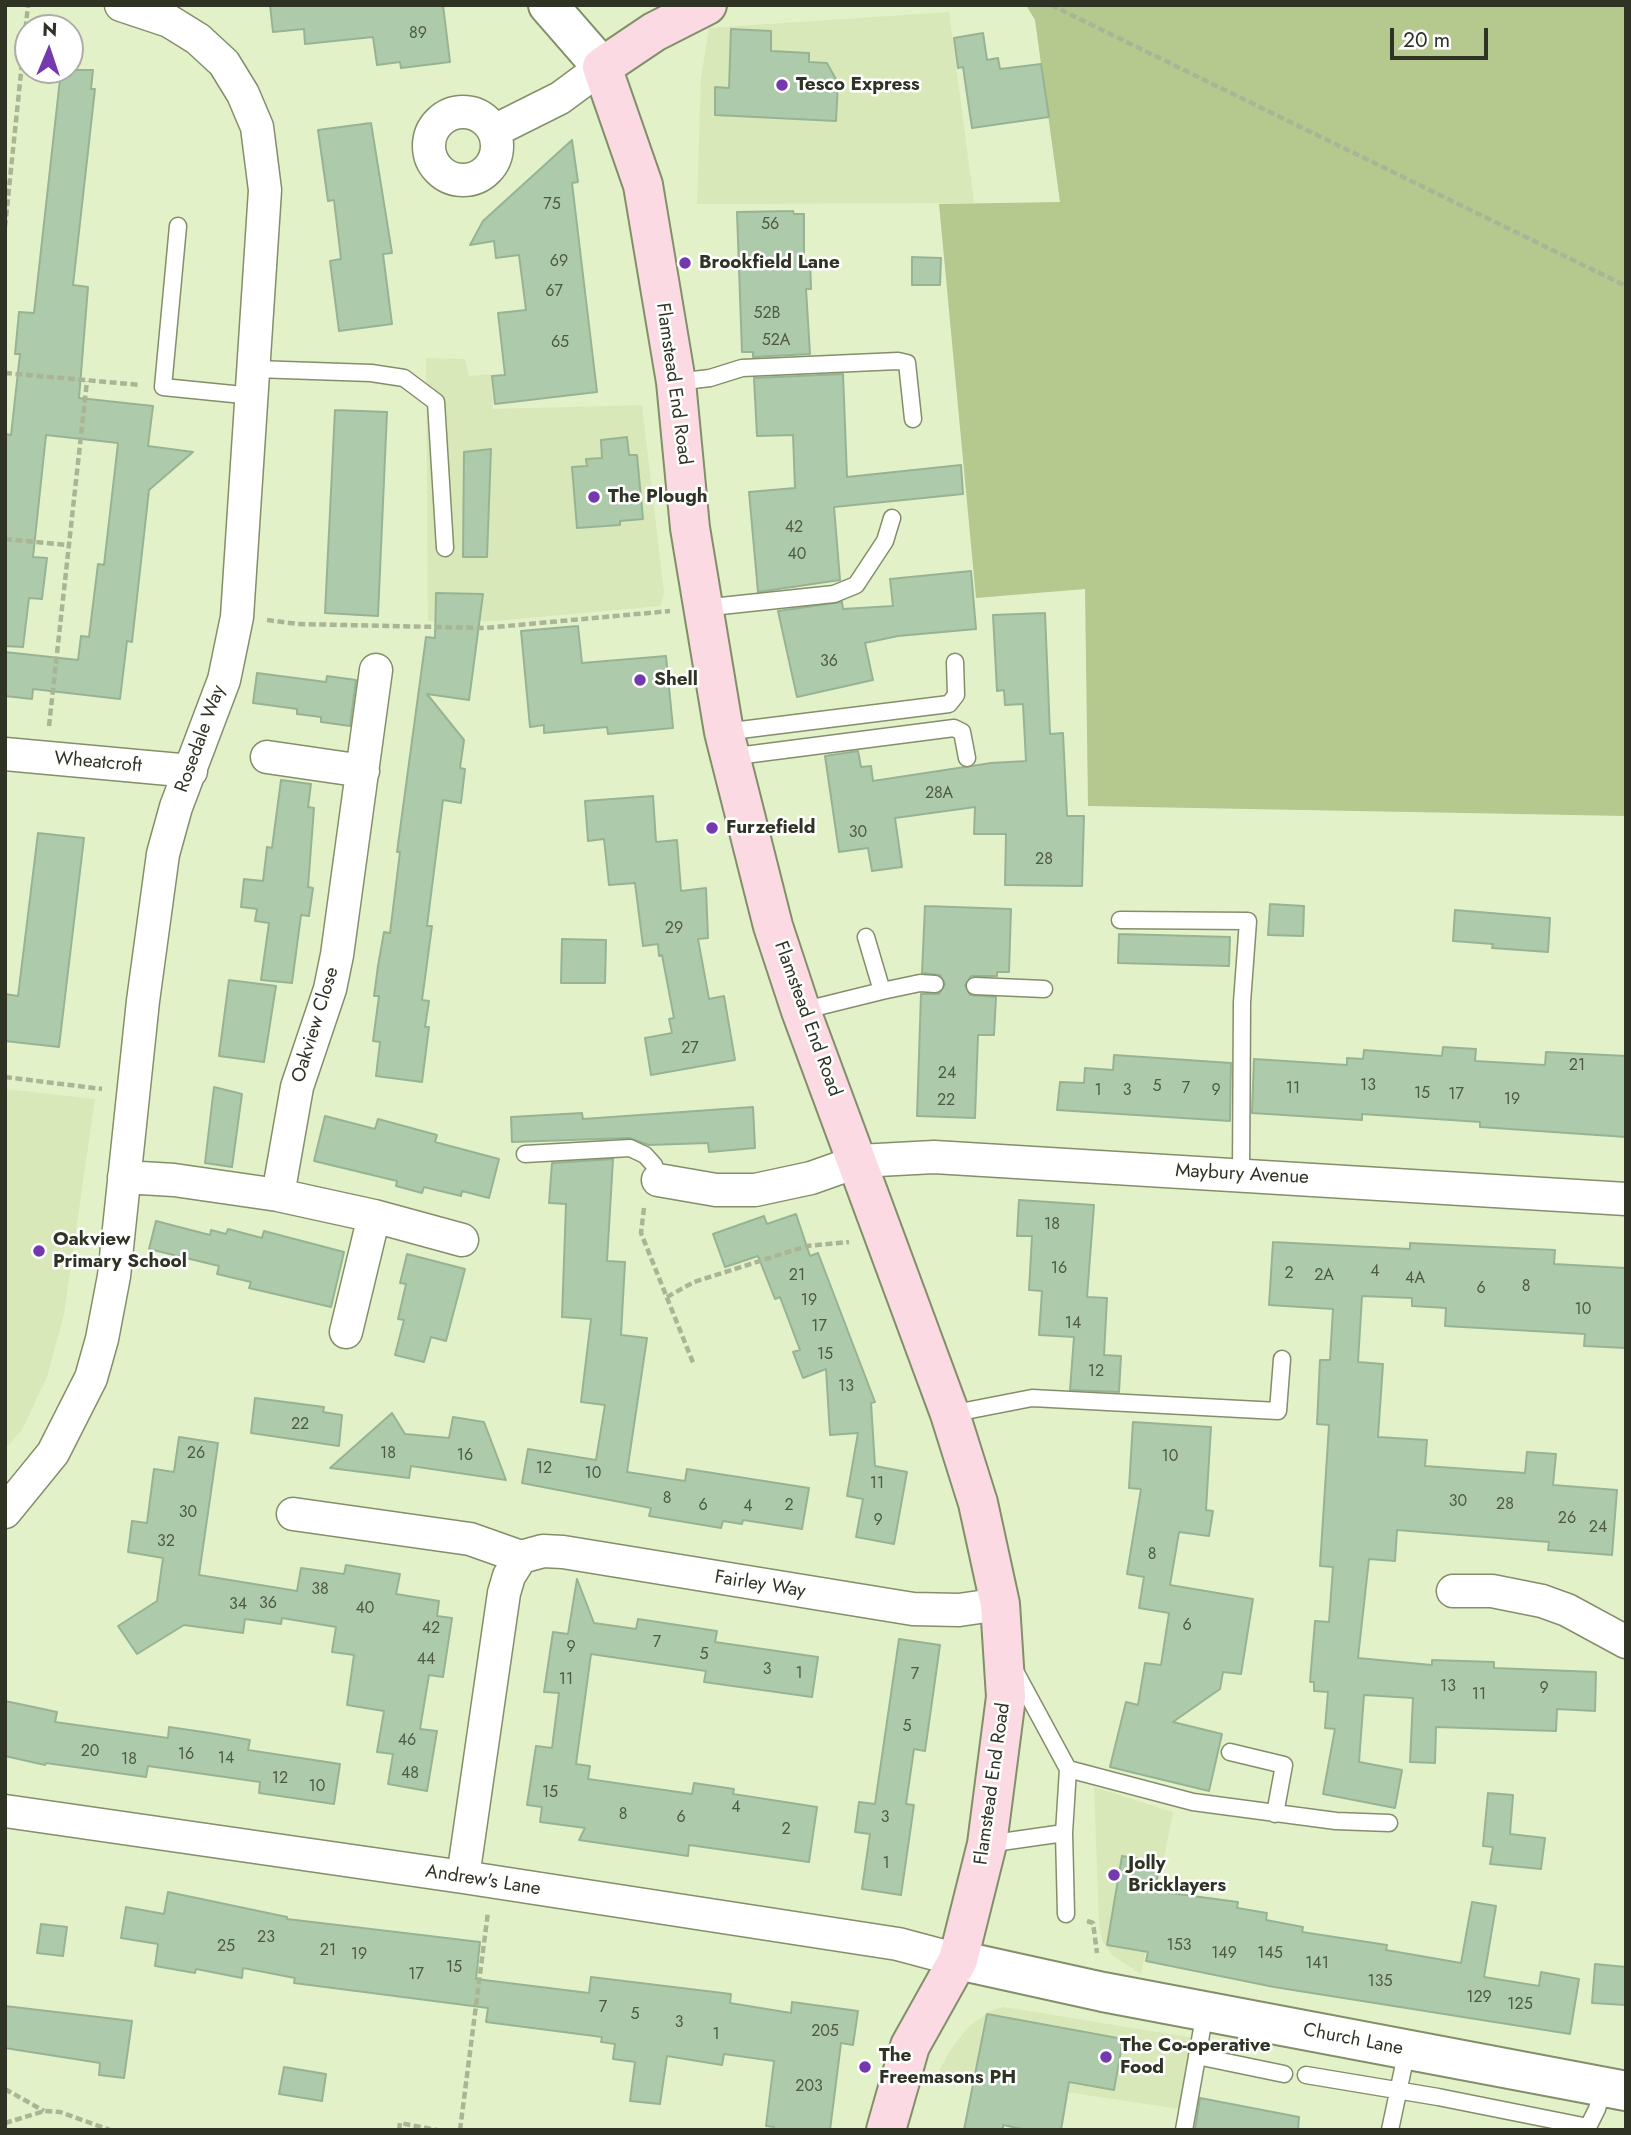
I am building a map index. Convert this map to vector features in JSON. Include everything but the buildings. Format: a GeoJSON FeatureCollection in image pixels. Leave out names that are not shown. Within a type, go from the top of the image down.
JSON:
{"type":"FeatureCollection","features":[{"type":"Feature","properties":{"kind":"main road"},"geometry":{"type":"LineString","coordinates":[[602,67],[654,32],[707,5]]}},
{"type":"Feature","properties":{"kind":"main road","name":"Flamstead End Road"},"geometry":{"type":"LineString","coordinates":[[602,67],[643,185],[676,382],[690,528],[702,608],[726,744],[773,926],[801,1010],[859,1161],[950,1414],[978,1503],[1000,1604],[1006,1697],[987,1844],[958,1960],[910,2046],[886,2130]]}},
{"type":"Feature","properties":{"kind":"street","name":"Rosedale Way"},"geometry":{"type":"LineString","coordinates":[[5,1512],[53,1453],[91,1378],[114,1276],[163,854],[176,807],[224,680],[237,617],[255,383],[265,190],[257,127],[243,94],[223,63],[198,38],[169,20],[121,5]]}},
{"type":"Feature","properties":{"kind":"street"},"geometry":{"type":"LineString","coordinates":[[494,131],[560,98],[602,67],[548,5]]}},
{"type":"Feature","properties":{"kind":"street","name":"Oakview Close"},"geometry":{"type":"LineString","coordinates":[[278,1195],[297,1087],[330,989],[337,955],[376,670]]}},
{"type":"Feature","properties":{"kind":"street","name":"Wheatcroft"},"geometry":{"type":"LineString","coordinates":[[5,754],[191,771]]}},
{"type":"Feature","properties":{"kind":"street"},"geometry":{"type":"LineString","coordinates":[[267,757],[363,771]]}},
{"type":"Feature","properties":{"kind":"street","name":"Maybury Avenue"},"geometry":{"type":"LineString","coordinates":[[859,1161],[934,1157],[1626,1199]]}},
{"type":"Feature","properties":{"kind":"street"},"geometry":{"type":"LineString","coordinates":[[651,1167],[716,1190],[755,1190],[811,1178],[859,1161]]}},
{"type":"Feature","properties":{"kind":"street"},"geometry":{"type":"LineString","coordinates":[[124,1177],[174,1180],[278,1195],[374,1216],[462,1240]]}},
{"type":"Feature","properties":{"kind":"street"},"geometry":{"type":"LineString","coordinates":[[346,1332],[374,1216]]}},
{"type":"Feature","properties":{"kind":"street"},"geometry":{"type":"LineString","coordinates":[[293,1514],[470,1539],[521,1558],[509,1576],[504,1593],[478,1880]]}},
{"type":"Feature","properties":{"kind":"street","name":"Fairley Way"},"geometry":{"type":"LineString","coordinates":[[521,1558],[543,1551],[563,1552],[913,1609],[959,1609],[1000,1604]]}},
{"type":"Feature","properties":{"kind":"street"},"geometry":{"type":"LineString","coordinates":[[1453,1591],[1492,1591],[1542,1601],[1626,1642]]}},
{"type":"Feature","properties":{"kind":"street","name":"Andrew's Lane"},"geometry":{"type":"LineString","coordinates":[[5,1811],[898,1944],[958,1960]]}},
{"type":"Feature","properties":{"kind":"street","name":"Church Lane"},"geometry":{"type":"LineString","coordinates":[[958,1960],[1103,1992],[1614,2089]]}},
{"type":"Feature","properties":{"kind":"lane"},"geometry":{"type":"LineString","coordinates":[[178,226],[163,387],[255,383],[371,373],[404,379],[436,402],[445,548]]}},
{"type":"Feature","properties":{"kind":"lane"},"geometry":{"type":"LineString","coordinates":[[676,382],[710,378],[742,368],[898,360],[908,363],[913,419]]}},
{"type":"Feature","properties":{"kind":"lane"},"geometry":{"type":"LineString","coordinates":[[702,608],[834,594],[856,585],[885,541],[892,519]]}},
{"type":"Feature","properties":{"kind":"lane"},"geometry":{"type":"LineString","coordinates":[[726,744],[949,704],[956,695],[955,662]]}},
{"type":"Feature","properties":{"kind":"lane"},"geometry":{"type":"LineString","coordinates":[[726,744],[954,728],[962,732],[967,758]]}},
{"type":"Feature","properties":{"kind":"lane"},"geometry":{"type":"LineString","coordinates":[[1120,920],[1248,921],[1242,1002],[1241,1175]]}},
{"type":"Feature","properties":{"kind":"lane"},"geometry":{"type":"LineString","coordinates":[[866,937],[883,991]]}},
{"type":"Feature","properties":{"kind":"lane"},"geometry":{"type":"LineString","coordinates":[[801,1010],[920,983],[934,984]]}},
{"type":"Feature","properties":{"kind":"lane"},"geometry":{"type":"LineString","coordinates":[[975,986],[1044,989]]}},
{"type":"Feature","properties":{"kind":"lane"},"geometry":{"type":"LineString","coordinates":[[526,1154],[630,1148],[651,1167]]}},
{"type":"Feature","properties":{"kind":"lane"},"geometry":{"type":"LineString","coordinates":[[950,1414],[1032,1398],[1278,1412],[1282,1359]]}},
{"type":"Feature","properties":{"kind":"lane"},"geometry":{"type":"LineString","coordinates":[[1002,1646],[1068,1769],[1064,1833],[1066,1914]]}},
{"type":"Feature","properties":{"kind":"lane"},"geometry":{"type":"LineString","coordinates":[[1230,1752],[1284,1765],[1275,1814]]}},
{"type":"Feature","properties":{"kind":"lane"},"geometry":{"type":"LineString","coordinates":[[1068,1769],[1193,1802],[1336,1821],[1389,1823]]}},
{"type":"Feature","properties":{"kind":"lane"},"geometry":{"type":"LineString","coordinates":[[987,1844],[1064,1833]]}},
{"type":"Feature","properties":{"kind":"lane"},"geometry":{"type":"LineString","coordinates":[[1184,2130],[1205,2012]]}},
{"type":"Feature","properties":{"kind":"lane"},"geometry":{"type":"LineString","coordinates":[[1390,2130],[1407,2050]]}},
{"type":"Feature","properties":{"kind":"lane"},"geometry":{"type":"LineString","coordinates":[[1197,2056],[1284,2074]]}},
{"type":"Feature","properties":{"kind":"lane"},"geometry":{"type":"LineString","coordinates":[[1306,2075],[1588,2127],[1614,2089]]}},
{"type":"Feature","properties":{"kind":"path"},"geometry":{"type":"LineString","coordinates":[[5,228],[28,5]]}},
{"type":"Feature","properties":{"kind":"path"},"geometry":{"type":"LineString","coordinates":[[1051,5],[1626,286]]}},
{"type":"Feature","properties":{"kind":"path"},"geometry":{"type":"LineString","coordinates":[[5,373],[163,387]]}},
{"type":"Feature","properties":{"kind":"path"},"geometry":{"type":"LineString","coordinates":[[46,758],[67,545],[87,381]]}},
{"type":"Feature","properties":{"kind":"path"},"geometry":{"type":"LineString","coordinates":[[5,539],[67,545]]}},
{"type":"Feature","properties":{"kind":"path"},"geometry":{"type":"LineString","coordinates":[[237,617],[298,624],[485,628],[702,608]]}},
{"type":"Feature","properties":{"kind":"path"},"geometry":{"type":"LineString","coordinates":[[5,1077],[134,1093]]}},
{"type":"Feature","properties":{"kind":"path"},"geometry":{"type":"LineString","coordinates":[[651,1167],[641,1174],[645,1217],[641,1233],[694,1365]]}},
{"type":"Feature","properties":{"kind":"path"},"geometry":{"type":"LineString","coordinates":[[667,1297],[694,1282],[807,1246],[836,1245],[885,1234]]}},
{"type":"Feature","properties":{"kind":"path"},"geometry":{"type":"LineString","coordinates":[[460,2130],[478,1880]]}},
{"type":"Feature","properties":{"kind":"path"},"geometry":{"type":"LineString","coordinates":[[1066,1914],[1093,1923],[1103,1992]]}},
{"type":"Feature","properties":{"kind":"path"},"geometry":{"type":"LineString","coordinates":[[5,2089],[45,2111]]}},
{"type":"Feature","properties":{"kind":"path"},"geometry":{"type":"LineString","coordinates":[[5,2123],[45,2111],[60,2112],[110,2130]]}},
{"type":"Feature","properties":{"kind":"path"},"geometry":{"type":"LineString","coordinates":[[400,2130],[400,2123],[437,2130]]}},
{"type":"Feature","properties":{"kind":"shaded area"},"geometry":{"type":"Polygon","coordinates":[[[1026,5],[1626,5],[1626,816],[1088,806],[1085,589],[976,598],[939,204],[1060,202],[1035,20],[1026,5]]]}},
{"type":"Feature","properties":{"kind":"shaded area"},"geometry":{"type":"Polygon","coordinates":[[[949,12],[974,203],[697,204],[701,78],[709,28],[949,12]]]}},
{"type":"Feature","properties":{"kind":"shaded area"},"geometry":{"type":"Polygon","coordinates":[[[426,358],[465,359],[469,376],[491,374],[493,409],[642,405],[664,592],[661,606],[495,621],[428,621],[426,358]]]}},
{"type":"Feature","properties":{"kind":"shaded area","name":"Oakview Primary School"},"geometry":{"type":"Polygon","coordinates":[[[5,1089],[95,1099],[64,1314],[47,1377],[22,1430],[5,1449],[5,1089]]]}},
{"type":"Feature","properties":{"kind":"shaded area"},"geometry":{"type":"Polygon","coordinates":[[[1094,1787],[1173,1812],[1141,1974],[1113,1956],[1103,1942],[1099,1925],[1094,1787]]]}},
{"type":"Feature","properties":{"kind":"shaded area"},"geometry":{"type":"Polygon","coordinates":[[[1004,2007],[1194,2038],[1180,2109],[938,2073],[949,2052],[968,2027],[990,2011],[1004,2007]]]}},
{"type":"Feature","properties":{"kind":"place","name":"Tesco Express"},"geometry":{"type":"Point","coordinates":[782,85]}},
{"type":"Feature","properties":{"kind":"place","name":"Brookfield Lane"},"geometry":{"type":"Point","coordinates":[685,263]}},
{"type":"Feature","properties":{"kind":"place","name":"The Plough"},"geometry":{"type":"Point","coordinates":[594,497]}},
{"type":"Feature","properties":{"kind":"place","name":"Shell"},"geometry":{"type":"Point","coordinates":[640,680]}},
{"type":"Feature","properties":{"kind":"place","name":"Furzefield"},"geometry":{"type":"Point","coordinates":[712,828]}},
{"type":"Feature","properties":{"kind":"place","name":"Oakview Primary School"},"geometry":{"type":"Point","coordinates":[39,1251]}},
{"type":"Feature","properties":{"kind":"place","name":"Jolly Bricklayers"},"geometry":{"type":"Point","coordinates":[1114,1875]}},
{"type":"Feature","properties":{"kind":"place","name":"The Co-operative Food"},"geometry":{"type":"Point","coordinates":[1106,2057]}},
{"type":"Feature","properties":{"kind":"place","name":"The Freemasons PH"},"geometry":{"type":"Point","coordinates":[865,2067]}}]}
